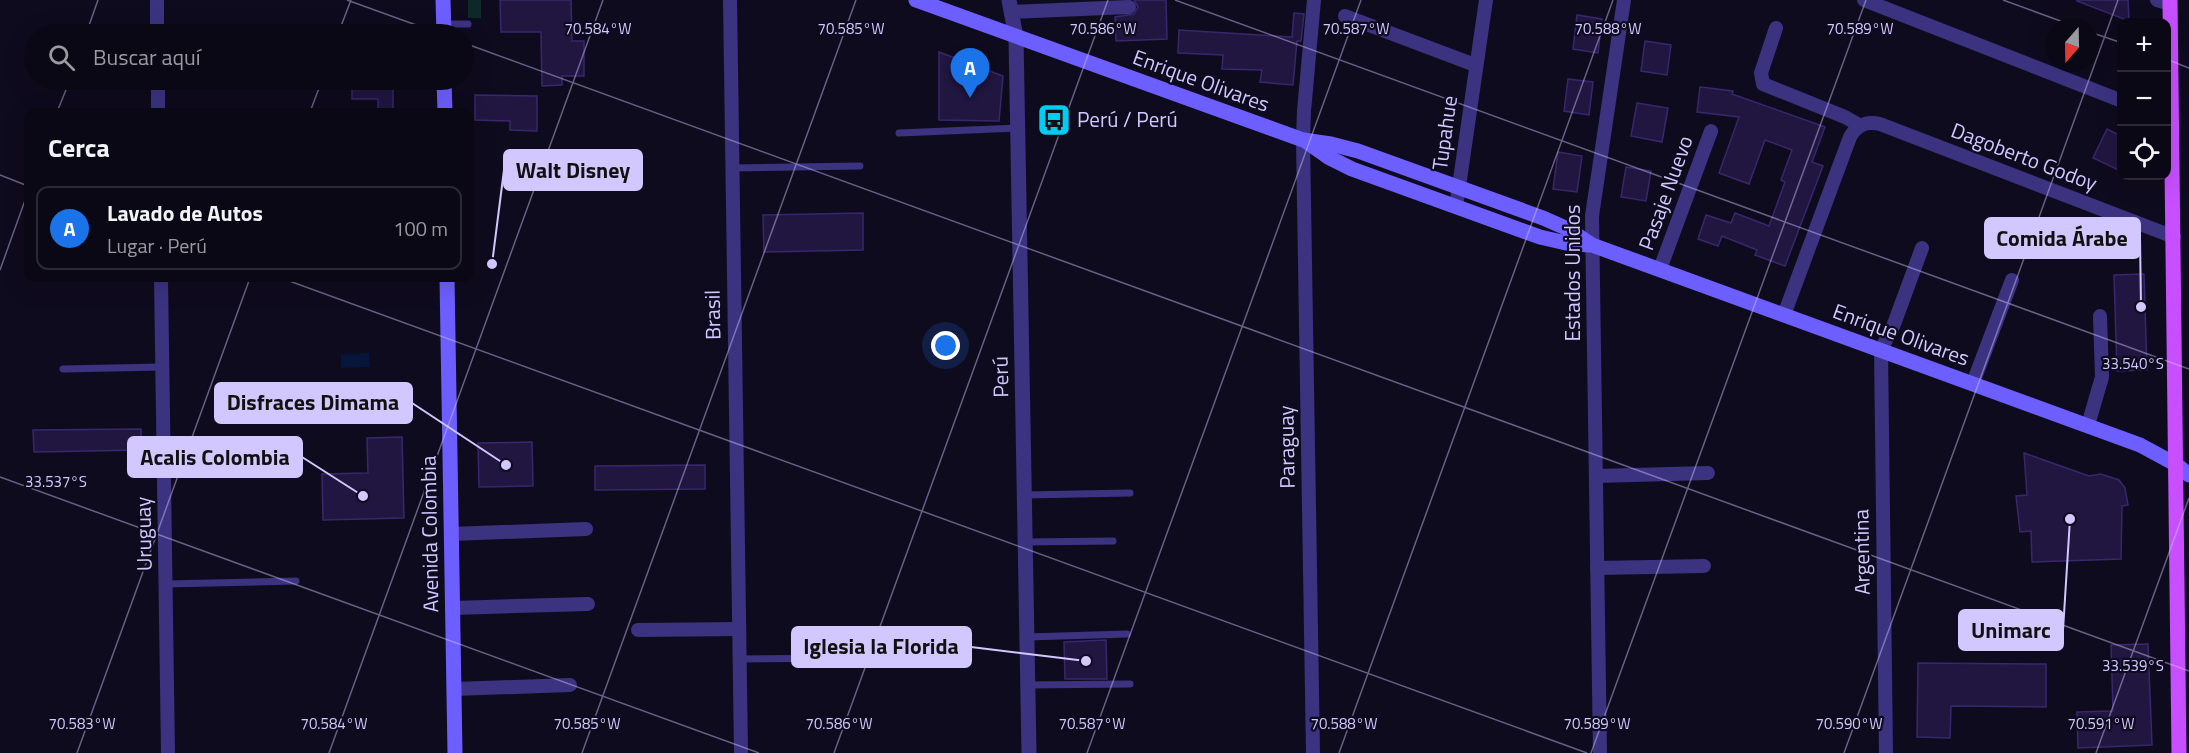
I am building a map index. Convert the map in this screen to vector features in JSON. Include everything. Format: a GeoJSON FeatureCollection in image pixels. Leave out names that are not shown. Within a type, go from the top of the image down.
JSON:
{"type":"FeatureCollection","features":[{"type":"Feature","properties":{"kind":"main road"},"geometry":{"type":"LineString","coordinates":[[443,0],[443,24]]}},
{"type":"Feature","properties":{"kind":"main road","name":"Enrique Olivares"},"geometry":{"type":"LineString","coordinates":[[916,0],[1303,140],[1345,147],[1549,220],[1592,245],[2144,447],[2177,465],[2189,475]]}},
{"type":"Feature","properties":{"kind":"main road"},"geometry":{"type":"LineString","coordinates":[[2166,2],[2168,72]]}},
{"type":"Feature","properties":{"kind":"main road"},"geometry":{"type":"LineString","coordinates":[[444,90],[445,108]]}},
{"type":"Feature","properties":{"kind":"main road"},"geometry":{"type":"LineString","coordinates":[[2169,126],[2174,237],[2179,753]]}},
{"type":"Feature","properties":{"kind":"main road","name":"Enrique Olivares"},"geometry":{"type":"LineString","coordinates":[[1303,140],[1346,166],[1456,207],[1540,237],[1566,243],[1592,245]]}},
{"type":"Feature","properties":{"kind":"main road","name":"Avenida Colombia"},"geometry":{"type":"LineString","coordinates":[[447,282],[455,753]]}},
{"type":"Feature","properties":{"kind":"street"},"geometry":{"type":"LineString","coordinates":[[157,0],[157,24]]}},
{"type":"Feature","properties":{"kind":"street","name":"Brasil"},"geometry":{"type":"LineString","coordinates":[[730,0],[741,753]]}},
{"type":"Feature","properties":{"kind":"street","name":"Tupahue"},"geometry":{"type":"LineString","coordinates":[[1456,207],[1486,0]]}},
{"type":"Feature","properties":{"kind":"street","name":"Estados Unidos"},"geometry":{"type":"LineString","coordinates":[[1600,753],[1592,216],[1624,0]]}},
{"type":"Feature","properties":{"kind":"street"},"geometry":{"type":"LineString","coordinates":[[1864,0],[2117,99]]}},
{"type":"Feature","properties":{"kind":"street","name":"Paraguay"},"geometry":{"type":"LineString","coordinates":[[1312,1],[1303,140],[1313,753]]}},
{"type":"Feature","properties":{"kind":"street"},"geometry":{"type":"LineString","coordinates":[[1010,6],[1129,7]]}},
{"type":"Feature","properties":{"kind":"street","name":"Perú"},"geometry":{"type":"LineString","coordinates":[[1010,6],[1016,37],[1029,753]]}},
{"type":"Feature","properties":{"kind":"street"},"geometry":{"type":"LineString","coordinates":[[1345,16],[1475,65]]}},
{"type":"Feature","properties":{"kind":"street","name":"Dagoberto Godoy"},"geometry":{"type":"LineString","coordinates":[[1776,28],[1761,73],[1763,84],[1845,117],[1859,126],[1880,124],[2174,237]]}},
{"type":"Feature","properties":{"kind":"street"},"geometry":{"type":"LineString","coordinates":[[158,90],[158,108]]}},
{"type":"Feature","properties":{"kind":"street"},"geometry":{"type":"LineString","coordinates":[[1784,315],[1850,137],[1859,126]]}},
{"type":"Feature","properties":{"kind":"street","name":"Pasaje Nuevo"},"geometry":{"type":"LineString","coordinates":[[1660,269],[1711,131]]}},
{"type":"Feature","properties":{"kind":"street"},"geometry":{"type":"LineString","coordinates":[[1881,350],[1894,324],[1922,248]]}},
{"type":"Feature","properties":{"kind":"street"},"geometry":{"type":"LineString","coordinates":[[1973,383],[2012,280]]}},
{"type":"Feature","properties":{"kind":"street","name":"Uruguay"},"geometry":{"type":"LineString","coordinates":[[161,282],[168,753]]}},
{"type":"Feature","properties":{"kind":"street"},"geometry":{"type":"LineString","coordinates":[[2088,425],[2102,377],[2100,316]]}},
{"type":"Feature","properties":{"kind":"street","name":"Argentina"},"geometry":{"type":"LineString","coordinates":[[1881,350],[1886,753]]}},
{"type":"Feature","properties":{"kind":"street"},"geometry":{"type":"LineString","coordinates":[[1596,476],[1708,473]]}},
{"type":"Feature","properties":{"kind":"street"},"geometry":{"type":"LineString","coordinates":[[451,534],[586,529]]}},
{"type":"Feature","properties":{"kind":"street"},"geometry":{"type":"LineString","coordinates":[[1597,568],[1704,566]]}},
{"type":"Feature","properties":{"kind":"street"},"geometry":{"type":"LineString","coordinates":[[452,608],[588,604]]}},
{"type":"Feature","properties":{"kind":"street"},"geometry":{"type":"LineString","coordinates":[[638,630],[739,629]]}},
{"type":"Feature","properties":{"kind":"street"},"geometry":{"type":"LineString","coordinates":[[454,689],[570,685]]}},
{"type":"Feature","properties":{"kind":"lane"},"geometry":{"type":"LineString","coordinates":[[899,133],[1018,128]]}},
{"type":"Feature","properties":{"kind":"lane"},"geometry":{"type":"LineString","coordinates":[[732,168],[860,166]]}},
{"type":"Feature","properties":{"kind":"lane"},"geometry":{"type":"LineString","coordinates":[[63,369],[162,367]]}},
{"type":"Feature","properties":{"kind":"lane"},"geometry":{"type":"LineString","coordinates":[[1025,495],[1130,494]]}},
{"type":"Feature","properties":{"kind":"lane"},"geometry":{"type":"LineString","coordinates":[[1026,542],[1113,541]]}},
{"type":"Feature","properties":{"kind":"lane"},"geometry":{"type":"LineString","coordinates":[[166,584],[296,581]]}},
{"type":"Feature","properties":{"kind":"lane"},"geometry":{"type":"LineString","coordinates":[[1027,637],[1127,634]]}},
{"type":"Feature","properties":{"kind":"lane"},"geometry":{"type":"LineString","coordinates":[[739,659],[871,658]]}},
{"type":"Feature","properties":{"kind":"lane"},"geometry":{"type":"LineString","coordinates":[[1028,685],[1130,684]]}},
{"type":"Feature","properties":{"kind":"green space"},"geometry":{"type":"Polygon","coordinates":[[[468,0],[481,0],[481,18],[468,18],[468,0]]]}},
{"type":"Feature","properties":{"kind":"water"},"geometry":{"type":"Polygon","coordinates":[[[369,353],[370,367],[341,368],[341,354],[369,353]]]}},
{"type":"Feature","properties":{"kind":"building"},"geometry":{"type":"Polygon","coordinates":[[[500,0],[571,0],[572,41],[584,41],[584,76],[562,76],[562,85],[542,86],[541,32],[501,32],[500,0]]]}},
{"type":"Feature","properties":{"kind":"building"},"geometry":{"type":"Polygon","coordinates":[[[1134,0],[1166,0],[1167,39],[1116,41],[1115,17],[1134,14],[1138,7],[1134,0]]]}},
{"type":"Feature","properties":{"kind":"building"},"geometry":{"type":"Polygon","coordinates":[[[2128,0],[2129,18],[2121,18],[2077,1],[2128,0]]]}},
{"type":"Feature","properties":{"kind":"building"},"geometry":{"type":"Polygon","coordinates":[[[1294,13],[1304,14],[1301,41],[1297,41],[1293,85],[1260,82],[1262,70],[1222,69],[1223,55],[1178,53],[1179,30],[1292,37],[1294,13]]]}},
{"type":"Feature","properties":{"kind":"building"},"geometry":{"type":"Polygon","coordinates":[[[1577,15],[1602,19],[1598,53],[1573,49],[1577,15]]]}},
{"type":"Feature","properties":{"kind":"building"},"geometry":{"type":"Polygon","coordinates":[[[1645,41],[1671,45],[1667,75],[1641,71],[1645,41]]]}},
{"type":"Feature","properties":{"kind":"building"},"geometry":{"type":"Polygon","coordinates":[[[939,52],[1003,76],[999,121],[939,120],[939,52]]]}},
{"type":"Feature","properties":{"kind":"building"},"geometry":{"type":"Polygon","coordinates":[[[1568,79],[1593,82],[1589,115],[1564,111],[1568,79]]]}},
{"type":"Feature","properties":{"kind":"building"},"geometry":{"type":"Polygon","coordinates":[[[1700,87],[1733,91],[1732,94],[1825,127],[1812,162],[1823,166],[1785,266],[1755,255],[1757,250],[1722,236],[1718,246],[1698,239],[1706,215],[1731,223],[1735,213],[1769,226],[1785,182],[1781,180],[1792,150],[1765,140],[1749,184],[1719,173],[1739,117],[1697,112],[1700,87]]]}},
{"type":"Feature","properties":{"kind":"building"},"geometry":{"type":"Polygon","coordinates":[[[352,90],[393,90],[393,108],[378,108],[378,99],[352,99],[352,90]]]}},
{"type":"Feature","properties":{"kind":"building"},"geometry":{"type":"Polygon","coordinates":[[[475,95],[537,96],[537,131],[510,130],[510,121],[475,120],[475,95]]]}},
{"type":"Feature","properties":{"kind":"building"},"geometry":{"type":"Polygon","coordinates":[[[1637,103],[1668,108],[1662,142],[1631,136],[1637,103]]]}},
{"type":"Feature","properties":{"kind":"building"},"geometry":{"type":"Polygon","coordinates":[[[2107,129],[2117,134],[2117,169],[2093,158],[2107,129]]]}},
{"type":"Feature","properties":{"kind":"building"},"geometry":{"type":"Polygon","coordinates":[[[1558,152],[1582,156],[1577,192],[1553,189],[1558,152]]]}},
{"type":"Feature","properties":{"kind":"building"},"geometry":{"type":"Polygon","coordinates":[[[1626,167],[1651,171],[1646,201],[1621,197],[1626,167]]]}},
{"type":"Feature","properties":{"kind":"building"},"geometry":{"type":"Polygon","coordinates":[[[863,213],[863,250],[764,252],[763,215],[863,213]]]}},
{"type":"Feature","properties":{"kind":"building"},"geometry":{"type":"Polygon","coordinates":[[[2144,274],[2147,370],[2117,371],[2114,275],[2144,274]]]}},
{"type":"Feature","properties":{"kind":"building"},"geometry":{"type":"Polygon","coordinates":[[[141,429],[141,450],[34,452],[33,430],[141,429]]]}},
{"type":"Feature","properties":{"kind":"building"},"geometry":{"type":"Polygon","coordinates":[[[402,437],[404,518],[323,520],[322,474],[368,473],[367,438],[402,437]]]}},
{"type":"Feature","properties":{"kind":"building"},"geometry":{"type":"Polygon","coordinates":[[[532,442],[533,486],[479,487],[478,443],[532,442]]]}},
{"type":"Feature","properties":{"kind":"building"},"geometry":{"type":"Polygon","coordinates":[[[2024,453],[2089,476],[2101,474],[2119,480],[2125,488],[2128,505],[2122,506],[2121,559],[2032,562],[2031,531],[2020,532],[2016,496],[2027,495],[2024,453]]]}},
{"type":"Feature","properties":{"kind":"building"},"geometry":{"type":"Polygon","coordinates":[[[705,465],[705,489],[595,490],[595,466],[705,465]]]}},
{"type":"Feature","properties":{"kind":"building"},"geometry":{"type":"Polygon","coordinates":[[[1106,640],[1107,679],[1065,679],[1064,642],[1106,640]]]}},
{"type":"Feature","properties":{"kind":"building"},"geometry":{"type":"Polygon","coordinates":[[[2148,644],[2152,745],[2078,748],[2077,712],[2113,711],[2111,645],[2148,644]]]}},
{"type":"Feature","properties":{"kind":"building"},"geometry":{"type":"Polygon","coordinates":[[[1918,663],[2046,664],[2046,707],[1951,706],[1950,738],[1917,737],[1918,663]]]}},
{"type":"Feature","properties":{"kind":"place","name":"Lavado de Autos"},"geometry":{"type":"Point","coordinates":[970,98]}},
{"type":"Feature","properties":{"kind":"place","name":"Perú / Perú"},"geometry":{"type":"Point","coordinates":[1054,120]}},
{"type":"Feature","properties":{"kind":"place","name":"Walt Disney"},"geometry":{"type":"Point","coordinates":[492,264]}},
{"type":"Feature","properties":{"kind":"place","name":"Comida Árabe"},"geometry":{"type":"Point","coordinates":[2141,307]}},
{"type":"Feature","properties":{"kind":"place","name":"Disfraces Dimama"},"geometry":{"type":"Point","coordinates":[506,465]}},
{"type":"Feature","properties":{"kind":"place","name":"Acalis Colombia"},"geometry":{"type":"Point","coordinates":[363,496]}},
{"type":"Feature","properties":{"kind":"place","name":"Unimarc"},"geometry":{"type":"Point","coordinates":[2070,519]}},
{"type":"Feature","properties":{"kind":"place","name":"Iglesia la Florida"},"geometry":{"type":"Point","coordinates":[1086,661]}}]}
